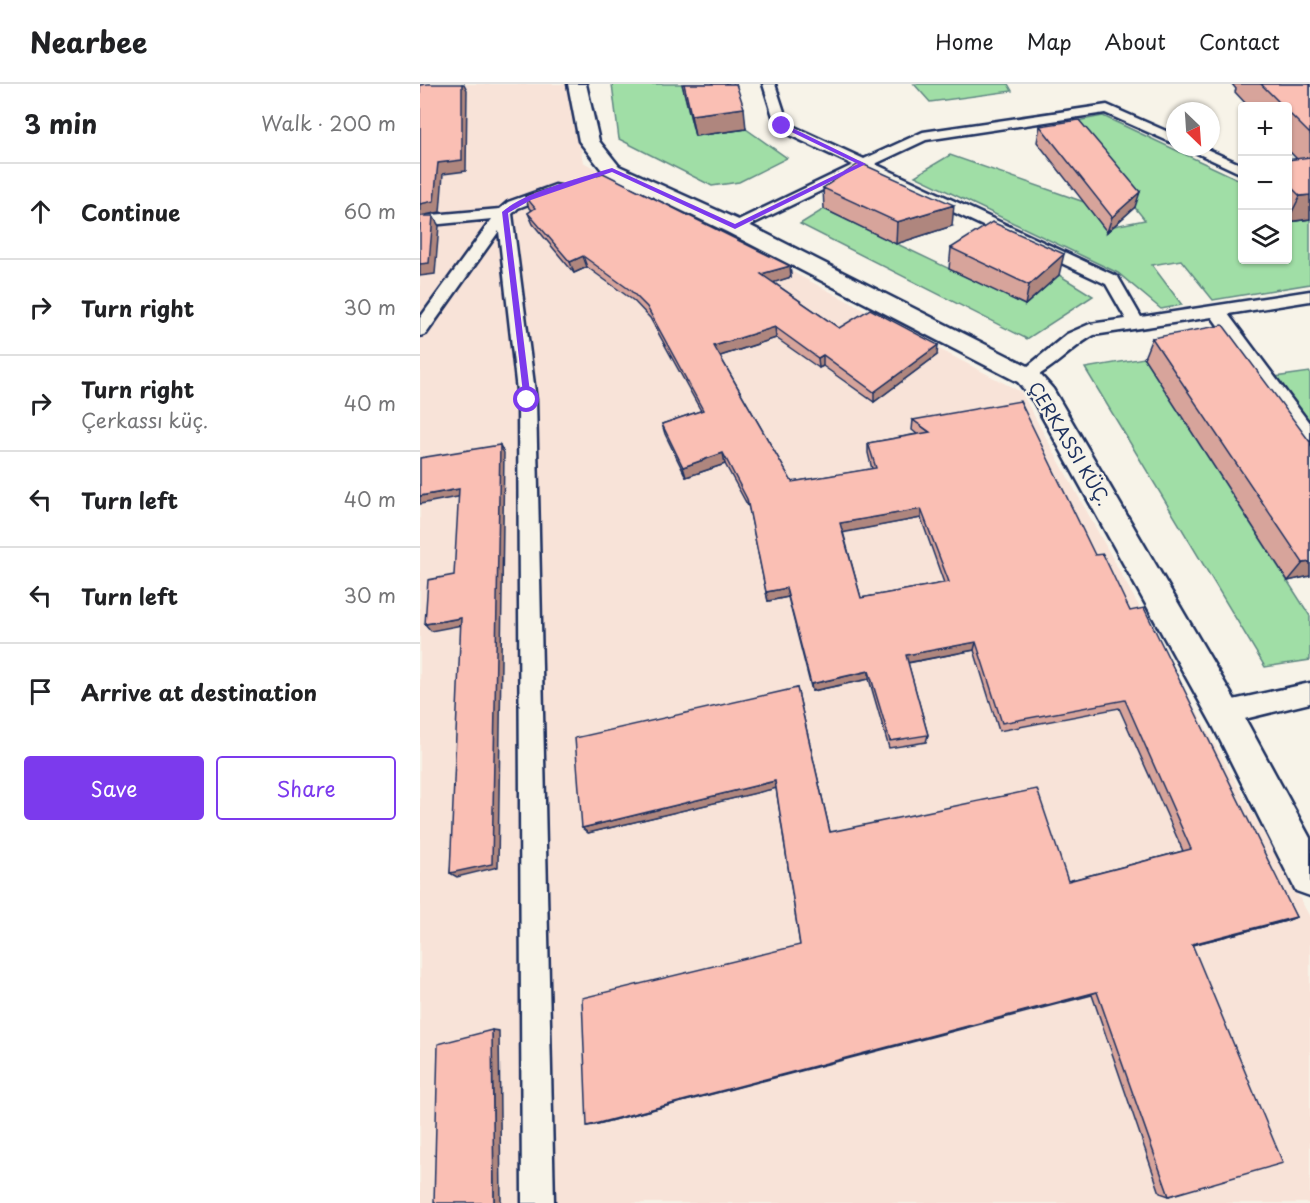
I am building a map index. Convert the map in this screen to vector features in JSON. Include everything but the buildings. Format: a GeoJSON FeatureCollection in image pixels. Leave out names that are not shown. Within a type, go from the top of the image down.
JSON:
{"type":"FeatureCollection","features":[{"type":"Feature","properties":{"kind":"street"},"geometry":{"type":"LineString","coordinates":[[578,84],[585,134],[598,157],[592,177],[735,227],[998,359],[1027,376],[1044,396],[1224,713],[1310,877]]}},
{"type":"Feature","properties":{"kind":"lane"},"geometry":{"type":"LineString","coordinates":[[769,84],[782,126],[1112,281],[1136,322]]}},
{"type":"Feature","properties":{"kind":"lane"},"geometry":{"type":"LineString","coordinates":[[735,227],[923,136],[1107,109],[1166,136]]}},
{"type":"Feature","properties":{"kind":"lane"},"geometry":{"type":"LineString","coordinates":[[1211,156],[1238,169]]}},
{"type":"Feature","properties":{"kind":"lane"},"geometry":{"type":"LineString","coordinates":[[420,330],[504,213],[513,205],[529,198],[592,177]]}},
{"type":"Feature","properties":{"kind":"lane"},"geometry":{"type":"LineString","coordinates":[[420,221],[504,213]]}},
{"type":"Feature","properties":{"kind":"lane"},"geometry":{"type":"LineString","coordinates":[[504,213],[527,400],[538,1203]]}},
{"type":"Feature","properties":{"kind":"lane"},"geometry":{"type":"LineString","coordinates":[[1027,376],[1072,338],[1090,330],[1310,296]]}},
{"type":"Feature","properties":{"kind":"lane"},"geometry":{"type":"LineString","coordinates":[[1216,310],[1310,438]]}},
{"type":"Feature","properties":{"kind":"lane"},"geometry":{"type":"LineString","coordinates":[[1224,713],[1310,693]]}},
{"type":"Feature","properties":{"kind":"shaded area"},"geometry":{"type":"Polygon","coordinates":[[[420,84],[569,84],[583,162],[1021,392],[1310,917],[1310,1203],[420,1203],[420,84]]]}},
{"type":"Feature","properties":{"kind":"green space"},"geometry":{"type":"Polygon","coordinates":[[[612,84],[682,84],[695,136],[746,129],[787,158],[739,182],[712,186],[619,139],[612,84]]]}},
{"type":"Feature","properties":{"kind":"green space"},"geometry":{"type":"Polygon","coordinates":[[[914,84],[1008,84],[1012,91],[930,102],[914,84]]]}},
{"type":"Feature","properties":{"kind":"green space"},"geometry":{"type":"Polygon","coordinates":[[[1103,116],[1166,145],[1166,156],[1189,156],[1238,179],[1238,264],[1292,264],[1292,221],[1310,219],[1310,284],[1213,300],[1181,260],[1152,265],[1182,305],[1161,309],[1118,273],[915,176],[950,155],[1084,202],[1104,228],[1145,220],[1066,123],[1103,116]]]}},
{"type":"Feature","properties":{"kind":"green space"},"geometry":{"type":"Polygon","coordinates":[[[824,209],[1025,305],[1059,275],[1093,296],[1027,339],[800,224],[824,209]]]}},
{"type":"Feature","properties":{"kind":"green space"},"geometry":{"type":"Polygon","coordinates":[[[1144,358],[1310,616],[1310,660],[1265,667],[1085,368],[1144,358]]]}},
{"type":"Feature","properties":{"kind":"green space"},"geometry":{"type":"Polygon","coordinates":[[[1310,372],[1310,480],[1239,382],[1310,372]]]}},
{"type":"Feature","properties":{"kind":"route"},"geometry":{"type":"LineString","coordinates":[[527,400],[504,213],[513,205],[529,198],[612,170],[735,227],[863,164],[782,126]]}}]}
